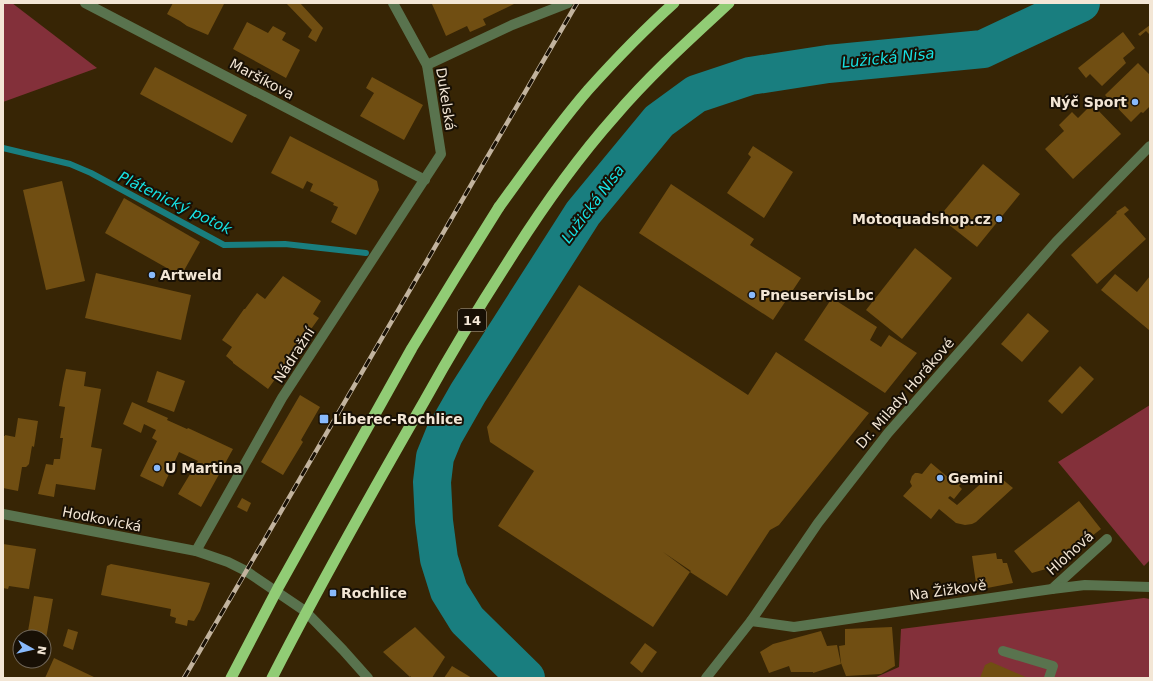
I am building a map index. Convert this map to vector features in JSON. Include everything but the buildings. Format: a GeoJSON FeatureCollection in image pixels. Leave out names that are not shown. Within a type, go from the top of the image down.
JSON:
{"type":"FeatureCollection","features":[{"type":"Feature","properties":{"kind":"highway","name":"14"},"geometry":{"type":"LineString","coordinates":[[231,678],[279,586],[412,348],[500,207],[544,145],[588,91],[646,28],[674,3]]}},
{"type":"Feature","properties":{"kind":"highway","name":"14"},"geometry":{"type":"LineString","coordinates":[[272,678],[315,595],[434,383],[528,230],[568,172],[614,116],[671,56],[729,3]]}},
{"type":"Feature","properties":{"kind":"street","name":"Maršíkova"},"geometry":{"type":"LineString","coordinates":[[85,3],[425,180]]}},
{"type":"Feature","properties":{"kind":"street","name":"Dukelská"},"geometry":{"type":"LineString","coordinates":[[393,3],[427,65],[441,154],[425,180]]}},
{"type":"Feature","properties":{"kind":"street"},"geometry":{"type":"LineString","coordinates":[[427,65],[512,25],[568,3]]}},
{"type":"Feature","properties":{"kind":"street","name":"Dr. Milady Horákové"},"geometry":{"type":"LineString","coordinates":[[706,678],[751,621],[818,523],[888,432],[1056,242],[1150,146]]}},
{"type":"Feature","properties":{"kind":"street","name":"Nádražní"},"geometry":{"type":"LineString","coordinates":[[196,551],[282,398],[425,180]]}},
{"type":"Feature","properties":{"kind":"street","name":"Hodkovická"},"geometry":{"type":"LineString","coordinates":[[3,514],[196,551],[228,562],[246,571],[305,610],[368,678]]}},
{"type":"Feature","properties":{"kind":"street","name":"Hlohová"},"geometry":{"type":"LineString","coordinates":[[1052,589],[1107,539]]}},
{"type":"Feature","properties":{"kind":"street","name":"Na Žižkově"},"geometry":{"type":"LineString","coordinates":[[751,621],[794,627],[1085,585],[1150,587]]}},
{"type":"Feature","properties":{"kind":"street"},"geometry":{"type":"LineString","coordinates":[[1003,650],[1053,666],[1049,678]]}},
{"type":"Feature","properties":{"kind":"shaded area"},"geometry":{"type":"Polygon","coordinates":[[[3,3],[12,3],[97,68],[3,102],[3,3]]]}},
{"type":"Feature","properties":{"kind":"shaded area"},"geometry":{"type":"Polygon","coordinates":[[[1150,405],[1150,560],[1144,566],[1058,462],[1150,405]]]}},
{"type":"Feature","properties":{"kind":"shaded area"},"geometry":{"type":"Polygon","coordinates":[[[1144,598],[1150,599],[1150,678],[874,678],[899,667],[901,629],[1144,598]]]}},
{"type":"Feature","properties":{"kind":"waterway","name":"Lužická Nisa"},"geometry":{"type":"LineString","coordinates":[[526,678],[467,620],[449,591],[439,559],[434,521],[432,482],[435,457],[444,435],[468,393],[583,213],[659,121],[696,94],[750,76],[828,64],[983,49],[1081,3]]}},
{"type":"Feature","properties":{"kind":"waterway","name":"Plátenický potok"},"geometry":{"type":"LineString","coordinates":[[3,148],[70,164],[91,173],[224,245],[285,244],[366,253]]}},
{"type":"Feature","properties":{"kind":"railway"},"geometry":{"type":"LineString","coordinates":[[184,678],[577,3]]}},
{"type":"Feature","properties":{"kind":"place","name":"Nýč Sport"},"geometry":{"type":"Point","coordinates":[1135,102]}},
{"type":"Feature","properties":{"kind":"place","name":"Motoquadshop.cz"},"geometry":{"type":"Point","coordinates":[999,219]}},
{"type":"Feature","properties":{"kind":"place","name":"Artweld"},"geometry":{"type":"Point","coordinates":[152,275]}},
{"type":"Feature","properties":{"kind":"place","name":"PneuservisLbc"},"geometry":{"type":"Point","coordinates":[752,295]}},
{"type":"Feature","properties":{"kind":"place","name":"Liberec-Rochlice"},"geometry":{"type":"Point","coordinates":[324,419]}},
{"type":"Feature","properties":{"kind":"place","name":"U Martina"},"geometry":{"type":"Point","coordinates":[157,468]}},
{"type":"Feature","properties":{"kind":"place","name":"Gemini"},"geometry":{"type":"Point","coordinates":[940,478]}},
{"type":"Feature","properties":{"kind":"place","name":"Rochlice"},"geometry":{"type":"Point","coordinates":[333,593]}}]}
